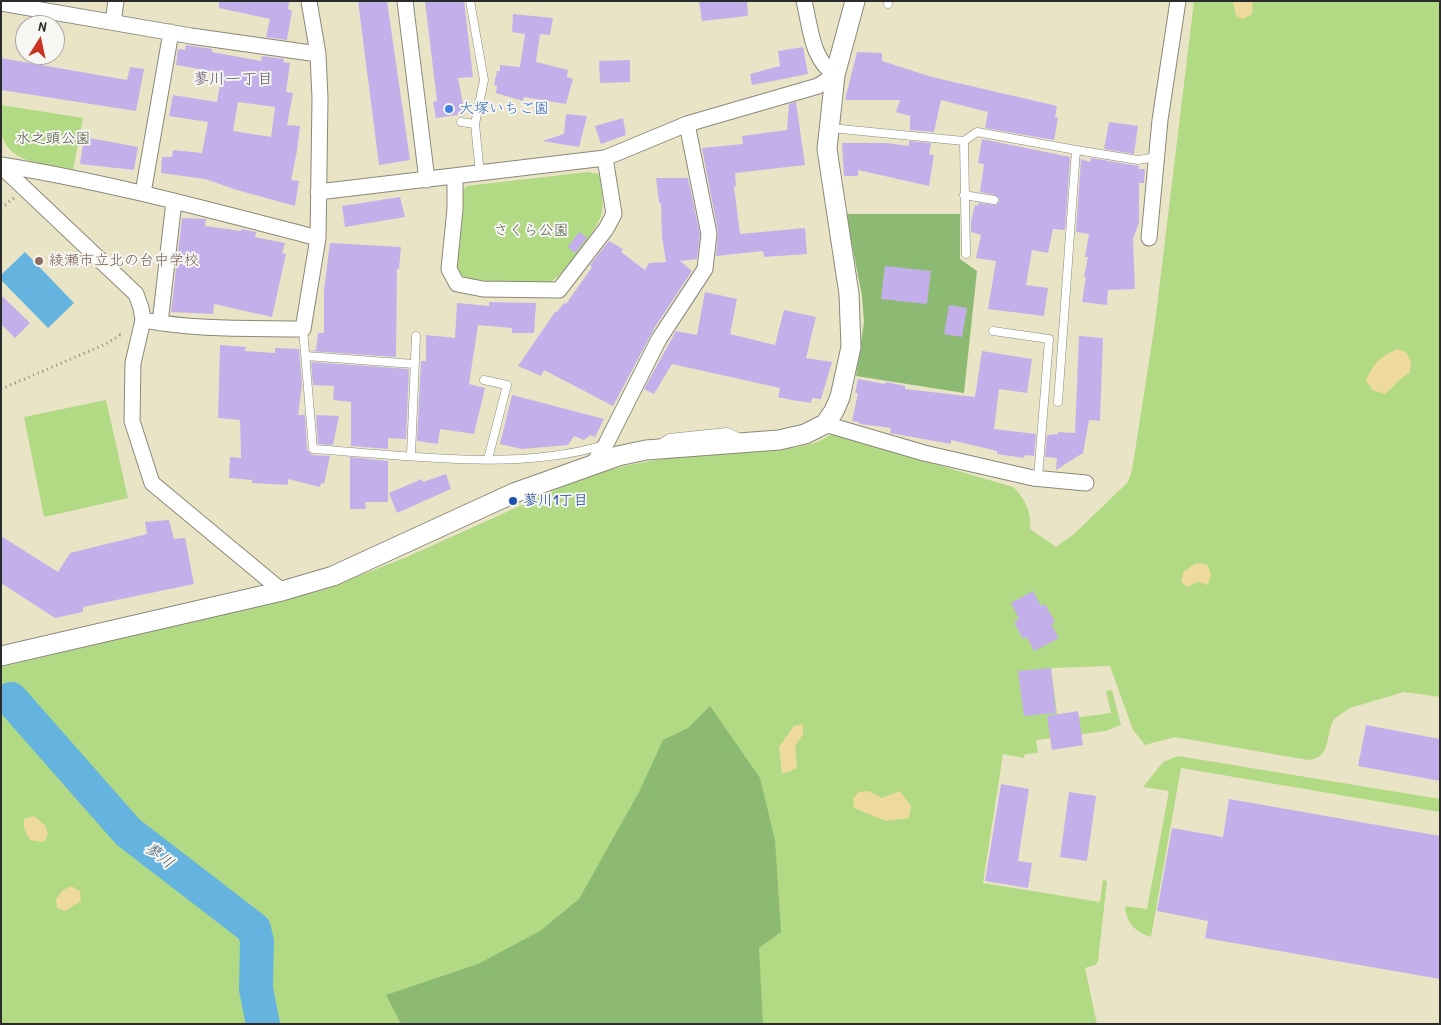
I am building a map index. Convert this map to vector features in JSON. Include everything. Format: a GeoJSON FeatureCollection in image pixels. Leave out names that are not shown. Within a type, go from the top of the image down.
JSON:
{"type":"FeatureCollection","features":[{"type":"Feature","properties":{"kind":"street"},"geometry":{"type":"LineString","coordinates":[[113,22],[116,1]]}},
{"type":"Feature","properties":{"kind":"street"},"geometry":{"type":"LineString","coordinates":[[143,320],[160,324],[303,329],[318,238],[320,98],[318,54],[309,1]]}},
{"type":"Feature","properties":{"kind":"street"},"geometry":{"type":"LineString","coordinates":[[405,1],[427,180]]}},
{"type":"Feature","properties":{"kind":"street"},"geometry":{"type":"LineString","coordinates":[[804,1],[817,56],[824,67],[835,75]]}},
{"type":"Feature","properties":{"kind":"street"},"geometry":{"type":"LineString","coordinates":[[1,656],[282,591],[333,576],[514,493],[618,456],[650,450],[793,438],[825,424],[834,411],[840,396],[847,369],[851,334],[849,294],[829,172],[828,128],[835,75],[855,1]]}},
{"type":"Feature","properties":{"kind":"street"},"geometry":{"type":"LineString","coordinates":[[1149,238],[1157,157],[1178,1]]}},
{"type":"Feature","properties":{"kind":"street"},"geometry":{"type":"LineString","coordinates":[[1,3],[171,32],[318,54]]}},
{"type":"Feature","properties":{"kind":"street"},"geometry":{"type":"LineString","coordinates":[[143,193],[171,32]]}},
{"type":"Feature","properties":{"kind":"street"},"geometry":{"type":"LineString","coordinates":[[318,192],[605,158],[687,124],[818,86],[835,75]]}},
{"type":"Feature","properties":{"kind":"street"},"geometry":{"type":"LineString","coordinates":[[593,464],[606,444],[659,340],[685,297],[705,269],[709,234],[687,124]]}},
{"type":"Feature","properties":{"kind":"street"},"geometry":{"type":"LineString","coordinates":[[455,177],[455,209],[450,269],[456,284],[492,289],[559,290],[606,229],[614,214],[605,158]]}},
{"type":"Feature","properties":{"kind":"street"},"geometry":{"type":"LineString","coordinates":[[1,166],[47,172],[143,193],[318,238]]}},
{"type":"Feature","properties":{"kind":"street"},"geometry":{"type":"LineString","coordinates":[[1,166],[136,294],[143,320],[133,362],[132,421],[152,483],[282,591]]}},
{"type":"Feature","properties":{"kind":"street"},"geometry":{"type":"LineString","coordinates":[[160,324],[174,201]]}},
{"type":"Feature","properties":{"kind":"street"},"geometry":{"type":"LineString","coordinates":[[825,424],[924,452],[1038,478],[1086,483]]}},
{"type":"Feature","properties":{"kind":"lane"},"geometry":{"type":"LineString","coordinates":[[470,1],[484,80],[475,124],[480,174]]}},
{"type":"Feature","properties":{"kind":"lane"},"geometry":{"type":"LineString","coordinates":[[460,122],[475,124]]}},
{"type":"Feature","properties":{"kind":"lane"},"geometry":{"type":"LineString","coordinates":[[828,128],[964,141],[977,132],[1138,160],[1157,157]]}},
{"type":"Feature","properties":{"kind":"lane"},"geometry":{"type":"LineString","coordinates":[[964,141],[966,254]]}},
{"type":"Feature","properties":{"kind":"lane"},"geometry":{"type":"LineString","coordinates":[[1058,402],[1076,150]]}},
{"type":"Feature","properties":{"kind":"lane"},"geometry":{"type":"LineString","coordinates":[[964,195],[994,200]]}},
{"type":"Feature","properties":{"kind":"lane"},"geometry":{"type":"LineString","coordinates":[[303,329],[314,449],[488,459],[543,458],[606,444]]}},
{"type":"Feature","properties":{"kind":"lane"},"geometry":{"type":"LineString","coordinates":[[993,331],[1049,339],[1038,478]]}},
{"type":"Feature","properties":{"kind":"lane"},"geometry":{"type":"LineString","coordinates":[[411,455],[416,336]]}},
{"type":"Feature","properties":{"kind":"lane"},"geometry":{"type":"LineString","coordinates":[[306,356],[414,364]]}},
{"type":"Feature","properties":{"kind":"lane"},"geometry":{"type":"LineString","coordinates":[[484,380],[507,385],[488,459]]}},
{"type":"Feature","properties":{"kind":"path"},"geometry":{"type":"LineString","coordinates":[[1,389],[106,344],[120,335]]}},
{"type":"Feature","properties":{"kind":"green space"},"geometry":{"type":"Polygon","coordinates":[[[1194,1],[1440,1],[1440,697],[1404,692],[1350,708],[1334,719],[1327,745],[1321,755],[1308,760],[1175,737],[1145,745],[1133,730],[1110,666],[1051,668],[1058,720],[1111,713],[1106,691],[1112,690],[1121,725],[1105,731],[1036,740],[1038,753],[1025,754],[1024,758],[1003,754],[983,883],[1100,902],[1103,880],[1107,881],[1098,961],[1095,965],[1085,968],[1097,1024],[1,1024],[1,667],[320,591],[407,557],[584,477],[637,464],[690,455],[798,447],[818,442],[832,434],[1013,487],[1027,506],[1030,517],[1030,529],[1056,547],[1074,534],[1128,482],[1132,470],[1155,323],[1194,1]]]}},
{"type":"Feature","properties":{"kind":"green space","name":"水之頭公園"},"geometry":{"type":"Polygon","coordinates":[[[1,105],[83,118],[73,170],[32,162],[13,153],[2,136],[1,105]]]}},
{"type":"Feature","properties":{"kind":"green space","name":"さくら公園"},"geometry":{"type":"Polygon","coordinates":[[[588,172],[599,174],[603,200],[601,216],[579,252],[556,278],[544,283],[466,279],[456,268],[462,192],[466,186],[588,172]]]}},
{"type":"Feature","properties":{"kind":"green space"},"geometry":{"type":"Polygon","coordinates":[[[846,214],[960,214],[960,259],[977,271],[964,393],[856,376],[864,322],[862,296],[846,214]]]}},
{"type":"Feature","properties":{"kind":"green space"},"geometry":{"type":"Polygon","coordinates":[[[106,400],[128,498],[44,517],[24,417],[106,400]]]}},
{"type":"Feature","properties":{"kind":"green space"},"geometry":{"type":"Polygon","coordinates":[[[710,706],[760,778],[775,840],[781,932],[759,948],[763,1024],[401,1024],[386,995],[478,964],[540,931],[579,899],[639,792],[663,740],[688,728],[710,706]]]}},
{"type":"Feature","properties":{"kind":"green space"},"geometry":{"type":"Polygon","coordinates":[[[1178,756],[1440,799],[1440,812],[1181,768],[1151,937],[1132,926],[1127,917],[1125,906],[1147,909],[1169,791],[1143,787],[1163,762],[1178,756]]]}},
{"type":"Feature","properties":{"kind":"sand"},"geometry":{"type":"Polygon","coordinates":[[[1233,1],[1253,1],[1252,14],[1243,19],[1236,16],[1233,1]]]}},
{"type":"Feature","properties":{"kind":"sand"},"geometry":{"type":"Polygon","coordinates":[[[1397,349],[1406,352],[1411,362],[1410,373],[1385,394],[1372,390],[1366,380],[1372,369],[1378,361],[1397,349]]]}},
{"type":"Feature","properties":{"kind":"sand"},"geometry":{"type":"Polygon","coordinates":[[[1197,563],[1208,565],[1211,575],[1208,585],[1198,582],[1187,587],[1181,581],[1184,571],[1197,563]]]}},
{"type":"Feature","properties":{"kind":"sand"},"geometry":{"type":"Polygon","coordinates":[[[803,724],[803,734],[795,746],[797,768],[782,774],[779,747],[794,726],[803,724]]]}},
{"type":"Feature","properties":{"kind":"sand"},"geometry":{"type":"Polygon","coordinates":[[[868,791],[882,798],[900,791],[911,806],[909,818],[886,821],[854,808],[853,799],[859,792],[868,791]]]}},
{"type":"Feature","properties":{"kind":"sand"},"geometry":{"type":"Polygon","coordinates":[[[34,816],[45,825],[48,834],[44,842],[30,840],[24,829],[24,819],[34,816]]]}},
{"type":"Feature","properties":{"kind":"sand"},"geometry":{"type":"Polygon","coordinates":[[[71,886],[80,891],[81,901],[65,911],[57,908],[56,899],[63,890],[71,886]]]}},
{"type":"Feature","properties":{"kind":"water"},"geometry":{"type":"Polygon","coordinates":[[[25,252],[74,303],[48,328],[1,280],[1,275],[25,252]]]}},
{"type":"Feature","properties":{"kind":"building"},"geometry":{"type":"Polygon","coordinates":[[[219,1],[289,1],[288,9],[292,11],[287,40],[266,37],[270,19],[219,8],[219,1]]]}},
{"type":"Feature","properties":{"kind":"building"},"geometry":{"type":"Polygon","coordinates":[[[358,1],[387,1],[410,160],[379,165],[358,1]]]}},
{"type":"Feature","properties":{"kind":"building"},"geometry":{"type":"Polygon","coordinates":[[[425,1],[464,1],[473,77],[458,78],[465,114],[436,118],[433,102],[437,101],[425,1]]]}},
{"type":"Feature","properties":{"kind":"building"},"geometry":{"type":"Polygon","coordinates":[[[699,1],[747,1],[748,16],[702,21],[699,1]]]}},
{"type":"Feature","properties":{"kind":"building"},"geometry":{"type":"Polygon","coordinates":[[[513,14],[553,18],[550,35],[540,34],[536,62],[568,70],[567,77],[573,79],[566,104],[524,97],[523,101],[496,93],[497,86],[494,85],[497,71],[500,71],[500,65],[520,67],[525,34],[512,32],[513,14]]]}},
{"type":"Feature","properties":{"kind":"building"},"geometry":{"type":"Polygon","coordinates":[[[186,45],[212,49],[212,52],[261,61],[262,56],[284,59],[283,62],[290,63],[286,92],[293,93],[287,125],[300,126],[291,180],[299,181],[295,206],[205,179],[161,173],[162,157],[172,157],[173,150],[202,153],[208,122],[169,116],[173,95],[217,102],[222,73],[176,65],[178,49],[185,50],[186,45]],[[238,102],[233,131],[271,137],[275,107],[238,102]]]}},
{"type":"Feature","properties":{"kind":"building"},"geometry":{"type":"Polygon","coordinates":[[[803,47],[808,74],[752,85],[750,74],[780,66],[778,51],[803,47]]]}},
{"type":"Feature","properties":{"kind":"building"},"geometry":{"type":"Polygon","coordinates":[[[857,52],[882,53],[882,61],[932,77],[1057,106],[1055,117],[1058,118],[1054,140],[985,128],[988,112],[941,100],[934,132],[910,130],[910,116],[896,112],[900,100],[845,100],[857,52]]]}},
{"type":"Feature","properties":{"kind":"building"},"geometry":{"type":"Polygon","coordinates":[[[1,58],[15,60],[15,65],[41,65],[127,80],[130,67],[144,69],[136,111],[1,90],[1,58]]]}},
{"type":"Feature","properties":{"kind":"building"},"geometry":{"type":"Polygon","coordinates":[[[630,60],[630,82],[600,83],[599,61],[630,60]]]}},
{"type":"Feature","properties":{"kind":"building"},"geometry":{"type":"Polygon","coordinates":[[[796,102],[805,165],[735,173],[736,186],[734,187],[740,234],[805,228],[807,254],[764,257],[763,251],[716,256],[718,232],[702,148],[743,144],[742,136],[787,130],[789,104],[796,102]]]}},
{"type":"Feature","properties":{"kind":"building"},"geometry":{"type":"Polygon","coordinates":[[[566,114],[587,116],[579,147],[542,141],[564,134],[566,114]]]}},
{"type":"Feature","properties":{"kind":"building"},"geometry":{"type":"Polygon","coordinates":[[[623,118],[626,135],[601,144],[595,126],[623,118]]]}},
{"type":"Feature","properties":{"kind":"building"},"geometry":{"type":"Polygon","coordinates":[[[1109,122],[1138,126],[1134,154],[1104,149],[1109,122]]]}},
{"type":"Feature","properties":{"kind":"building"},"geometry":{"type":"Polygon","coordinates":[[[84,137],[138,147],[134,170],[80,164],[84,137]]]}},
{"type":"Feature","properties":{"kind":"building"},"geometry":{"type":"Polygon","coordinates":[[[982,139],[1070,157],[1065,230],[1053,229],[1048,253],[1032,250],[1026,285],[1048,288],[1044,316],[988,309],[996,261],[976,258],[981,235],[971,232],[971,221],[975,205],[978,206],[978,203],[996,205],[1000,200],[995,195],[980,192],[984,164],[978,163],[982,139]]]}},
{"type":"Feature","properties":{"kind":"building"},"geometry":{"type":"Polygon","coordinates":[[[909,141],[931,143],[929,154],[934,155],[929,186],[858,170],[858,176],[844,176],[842,143],[887,143],[909,146],[909,141]]]}},
{"type":"Feature","properties":{"kind":"building"},"geometry":{"type":"Polygon","coordinates":[[[1091,158],[1139,166],[1139,169],[1145,169],[1144,183],[1139,183],[1139,223],[1133,239],[1135,289],[1108,290],[1107,305],[1082,302],[1088,257],[1085,257],[1089,234],[1076,232],[1081,159],[1090,162],[1091,158]]]}},
{"type":"Feature","properties":{"kind":"building"},"geometry":{"type":"Polygon","coordinates":[[[656,178],[688,178],[700,234],[697,259],[680,261],[692,271],[655,327],[613,406],[544,370],[541,376],[518,366],[555,312],[564,303],[566,304],[592,267],[590,265],[609,241],[623,249],[621,252],[645,270],[649,263],[666,262],[662,237],[661,203],[659,203],[656,178]]]}},
{"type":"Feature","properties":{"kind":"building"},"geometry":{"type":"Polygon","coordinates":[[[400,197],[405,217],[345,227],[342,206],[400,197]]]}},
{"type":"Feature","properties":{"kind":"building"},"geometry":{"type":"Polygon","coordinates":[[[182,218],[206,219],[205,226],[256,232],[255,237],[285,243],[282,253],[286,254],[272,317],[214,304],[213,314],[171,312],[182,218]]]}},
{"type":"Feature","properties":{"kind":"building"},"geometry":{"type":"Polygon","coordinates":[[[579,232],[587,238],[575,253],[568,247],[579,232]]]}},
{"type":"Feature","properties":{"kind":"building"},"geometry":{"type":"Polygon","coordinates":[[[330,243],[401,247],[399,269],[397,269],[396,357],[310,351],[316,350],[318,333],[324,333],[324,290],[330,243]]]}},
{"type":"Feature","properties":{"kind":"building"},"geometry":{"type":"Polygon","coordinates":[[[885,266],[931,271],[927,304],[881,299],[885,266]]]}},
{"type":"Feature","properties":{"kind":"building"},"geometry":{"type":"Polygon","coordinates":[[[705,292],[737,299],[730,334],[775,345],[784,310],[816,317],[806,358],[832,362],[821,399],[812,398],[811,403],[778,397],[780,388],[672,364],[654,394],[644,389],[676,331],[697,335],[705,292]]]}},
{"type":"Feature","properties":{"kind":"building"},"geometry":{"type":"Polygon","coordinates":[[[1,295],[30,323],[15,338],[1,324],[1,295]]]}},
{"type":"Feature","properties":{"kind":"building"},"geometry":{"type":"Polygon","coordinates":[[[489,302],[536,303],[534,333],[512,333],[512,328],[478,325],[469,384],[485,388],[474,434],[440,429],[438,444],[417,441],[421,361],[426,361],[426,335],[455,338],[457,303],[489,306],[489,302]]]}},
{"type":"Feature","properties":{"kind":"building"},"geometry":{"type":"Polygon","coordinates":[[[949,305],[967,308],[962,337],[944,334],[949,305]]]}},
{"type":"Feature","properties":{"kind":"building"},"geometry":{"type":"Polygon","coordinates":[[[1079,336],[1103,338],[1100,421],[1089,420],[1083,453],[1056,470],[1057,458],[1045,457],[1047,435],[1058,434],[1058,432],[1075,433],[1079,336]]]}},
{"type":"Feature","properties":{"kind":"building"},"geometry":{"type":"Polygon","coordinates":[[[220,345],[246,347],[245,351],[275,353],[275,348],[299,349],[302,384],[298,415],[305,415],[307,450],[312,455],[330,456],[324,484],[321,483],[320,487],[288,479],[288,485],[252,483],[252,480],[229,478],[230,457],[241,458],[240,420],[218,418],[220,345]]]}},
{"type":"Feature","properties":{"kind":"building"},"geometry":{"type":"Polygon","coordinates":[[[982,351],[1032,359],[1027,393],[999,389],[994,429],[1036,434],[1034,456],[1025,455],[1024,458],[997,454],[997,451],[951,440],[951,444],[890,433],[891,428],[860,424],[859,422],[852,421],[858,393],[855,393],[858,379],[905,386],[905,389],[975,397],[982,351]]]}},
{"type":"Feature","properties":{"kind":"building"},"geometry":{"type":"Polygon","coordinates":[[[311,362],[409,369],[406,439],[388,438],[388,449],[351,446],[351,402],[333,400],[334,386],[313,385],[311,362]]]}},
{"type":"Feature","properties":{"kind":"building"},"geometry":{"type":"Polygon","coordinates":[[[512,395],[604,419],[595,437],[590,435],[584,440],[574,436],[568,445],[522,449],[500,444],[512,395]]]}},
{"type":"Feature","properties":{"kind":"building"},"geometry":{"type":"Polygon","coordinates":[[[316,415],[339,416],[333,445],[318,444],[316,415]]]}},
{"type":"Feature","properties":{"kind":"building"},"geometry":{"type":"Polygon","coordinates":[[[350,457],[388,461],[388,502],[365,502],[366,509],[350,509],[350,457]]]}},
{"type":"Feature","properties":{"kind":"building"},"geometry":{"type":"Polygon","coordinates":[[[446,474],[451,489],[397,513],[389,493],[422,479],[423,482],[446,474]]]}},
{"type":"Feature","properties":{"kind":"building"},"geometry":{"type":"Polygon","coordinates":[[[169,520],[174,539],[185,538],[194,584],[83,607],[83,612],[55,618],[1,583],[1,536],[58,572],[70,553],[147,534],[145,522],[169,520]]]}},
{"type":"Feature","properties":{"kind":"building"},"geometry":{"type":"Polygon","coordinates":[[[1033,591],[1041,606],[1045,604],[1055,622],[1051,624],[1059,638],[1034,651],[1027,637],[1023,639],[1014,622],[1019,619],[1011,603],[1033,591]]]}},
{"type":"Feature","properties":{"kind":"building"},"geometry":{"type":"Polygon","coordinates":[[[1051,668],[1056,713],[1024,716],[1018,671],[1051,668]]]}},
{"type":"Feature","properties":{"kind":"building"},"geometry":{"type":"Polygon","coordinates":[[[1078,711],[1083,745],[1052,750],[1047,716],[1078,711]]]}},
{"type":"Feature","properties":{"kind":"building"},"geometry":{"type":"Polygon","coordinates":[[[1366,725],[1440,739],[1440,781],[1358,766],[1366,725]]]}},
{"type":"Feature","properties":{"kind":"building"},"geometry":{"type":"Polygon","coordinates":[[[1001,784],[1029,789],[1018,861],[1032,863],[1028,888],[985,881],[1001,784]]]}},
{"type":"Feature","properties":{"kind":"building"},"geometry":{"type":"Polygon","coordinates":[[[1069,792],[1096,796],[1087,861],[1060,857],[1069,792]]]}},
{"type":"Feature","properties":{"kind":"building"},"geometry":{"type":"Polygon","coordinates":[[[1229,799],[1440,836],[1440,979],[1205,938],[1208,921],[1157,911],[1172,828],[1223,837],[1229,799]]]}},
{"type":"Feature","properties":{"kind":"waterway","name":"蓼川"},"geometry":{"type":"LineString","coordinates":[[11,699],[128,832],[254,929],[257,941],[256,989],[263,1024]]}},
{"type":"Feature","properties":{"kind":"place","name":"大塚いちご園"},"geometry":{"type":"Point","coordinates":[449,109]}},
{"type":"Feature","properties":{"kind":"place","name":"綾瀬市立北の台中学校"},"geometry":{"type":"Point","coordinates":[39,261]}},
{"type":"Feature","properties":{"kind":"place","name":"蓼川1丁目"},"geometry":{"type":"Point","coordinates":[513,501]}},
{"type":"Feature","properties":{"kind":"district","name":"蓼川一丁目"},"geometry":{"type":"Point","coordinates":[233,80]}}]}
